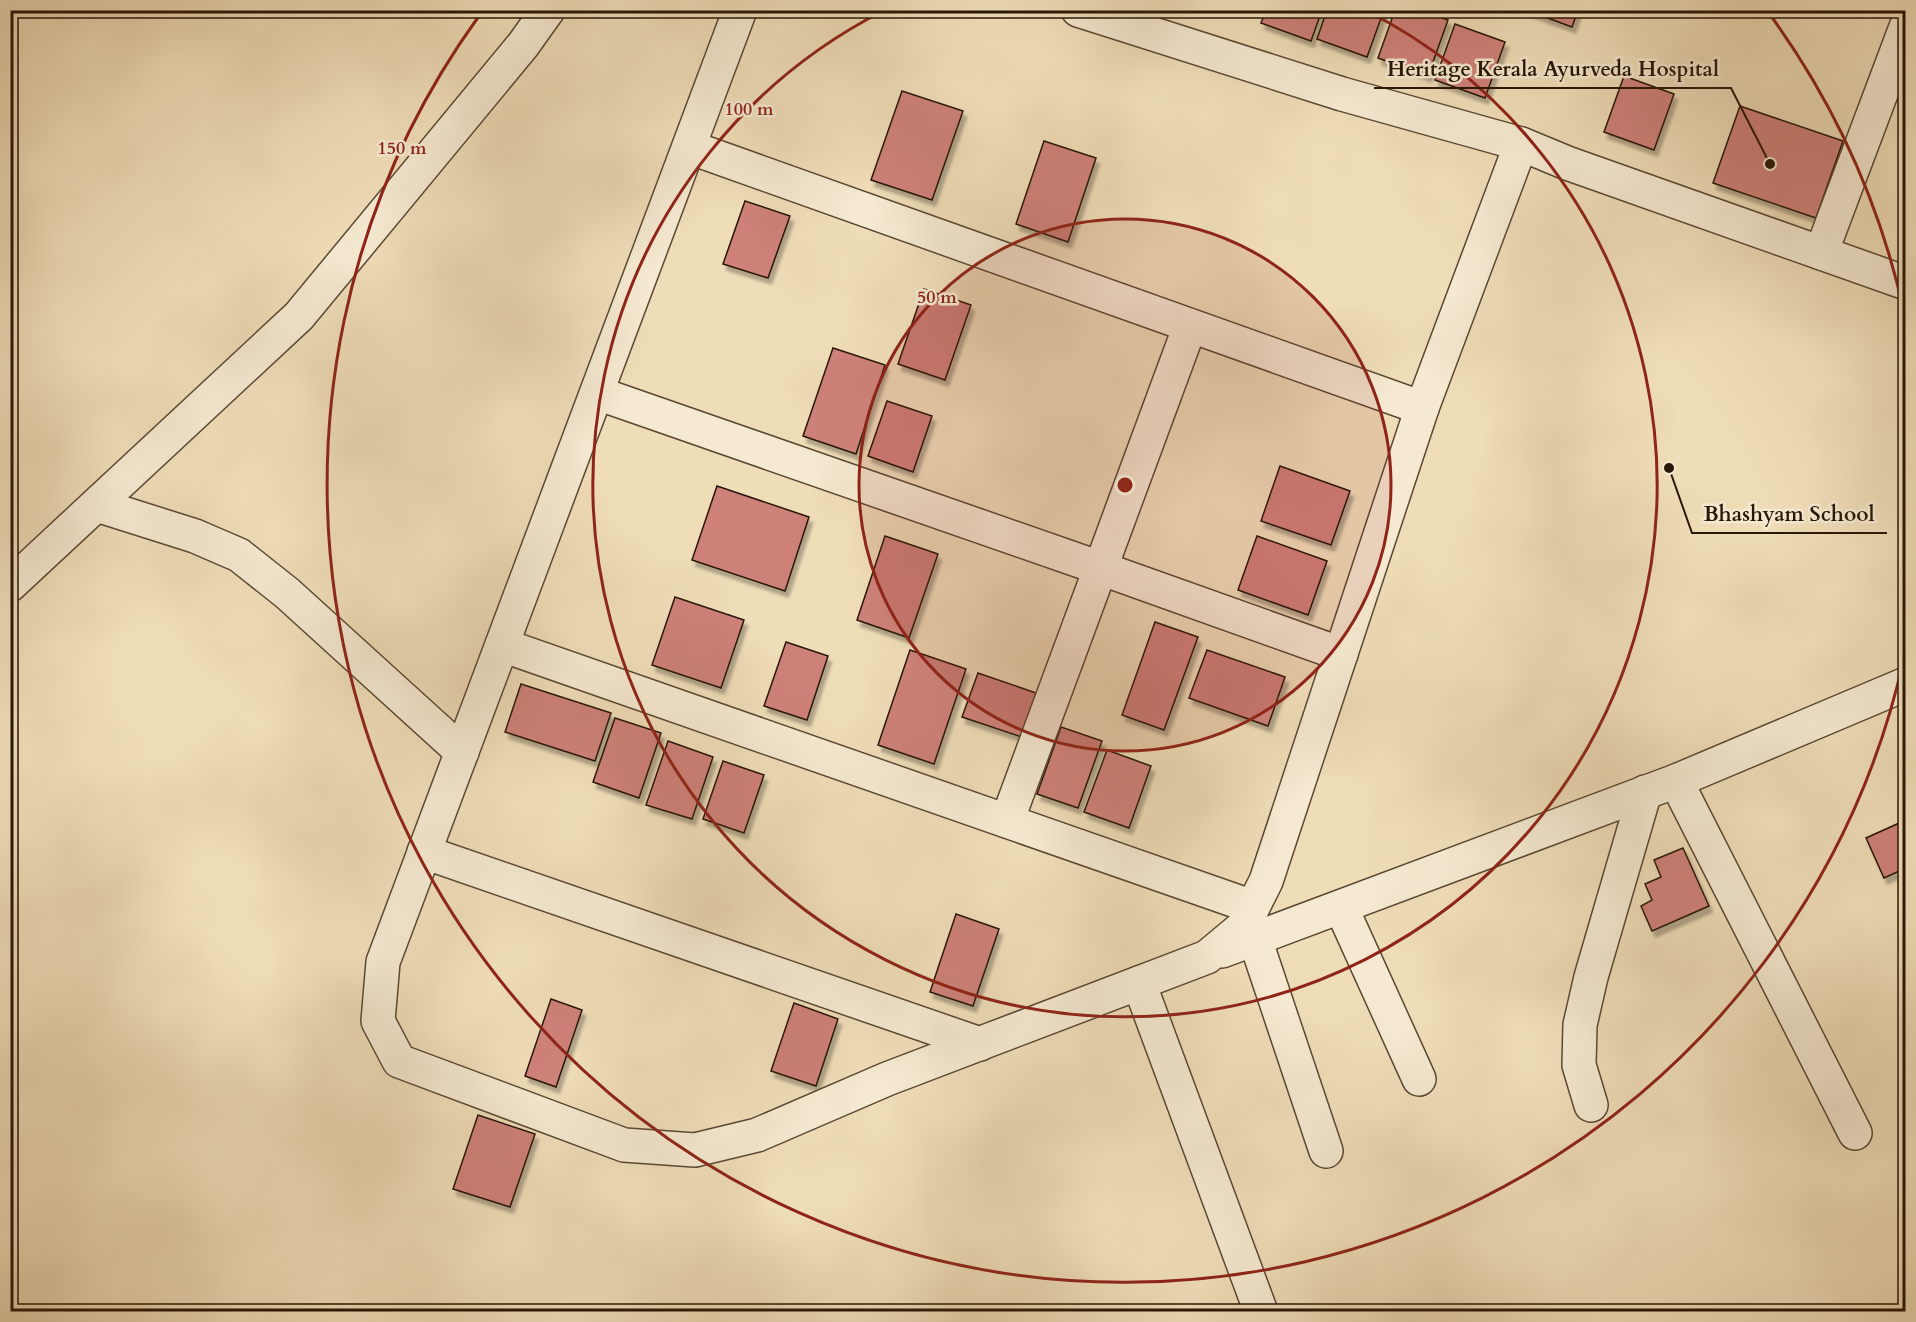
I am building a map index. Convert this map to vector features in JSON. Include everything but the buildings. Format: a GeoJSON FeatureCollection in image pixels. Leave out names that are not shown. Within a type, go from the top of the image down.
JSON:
{"type":"FeatureCollection","features":[{"type":"Feature","properties":{"kind":"street"},"geometry":{"type":"LineString","coordinates":[[10,585],[299,316],[523,45],[548,10]]}},
{"type":"Feature","properties":{"kind":"street"},"geometry":{"type":"LineString","coordinates":[[740,10],[383,962],[378,1021],[399,1061],[624,1145],[695,1150],[757,1136],[887,1079],[1676,781],[1905,684]]}},
{"type":"Feature","properties":{"kind":"street"},"geometry":{"type":"LineString","coordinates":[[1078,10],[1163,23],[1342,94],[1521,144],[1578,167],[1905,283]]}},
{"type":"Feature","properties":{"kind":"street"},"geometry":{"type":"LineString","coordinates":[[1821,253],[1905,27]]}},
{"type":"Feature","properties":{"kind":"street"},"geometry":{"type":"LineString","coordinates":[[1207,957],[1243,927],[1266,881],[1422,408],[1521,144]]}},
{"type":"Feature","properties":{"kind":"street"},"geometry":{"type":"LineString","coordinates":[[689,147],[1422,408]]}},
{"type":"Feature","properties":{"kind":"street"},"geometry":{"type":"LineString","coordinates":[[1006,821],[1190,326]]}},
{"type":"Feature","properties":{"kind":"street"},"geometry":{"type":"LineString","coordinates":[[597,393],[1341,654]]}},
{"type":"Feature","properties":{"kind":"street"},"geometry":{"type":"LineString","coordinates":[[97,505],[195,536],[239,555],[287,593],[462,753]]}},
{"type":"Feature","properties":{"kind":"street"},"geometry":{"type":"LineString","coordinates":[[502,645],[1253,907]]}},
{"type":"Feature","properties":{"kind":"street"},"geometry":{"type":"LineString","coordinates":[[1676,781],[1855,1133]]}},
{"type":"Feature","properties":{"kind":"street"},"geometry":{"type":"LineString","coordinates":[[1591,1105],[1579,1065],[1580,1025],[1591,977],[1645,792]]}},
{"type":"Feature","properties":{"kind":"street"},"geometry":{"type":"LineString","coordinates":[[424,852],[980,1044]]}},
{"type":"Feature","properties":{"kind":"street"},"geometry":{"type":"LineString","coordinates":[[1341,906],[1419,1079]]}},
{"type":"Feature","properties":{"kind":"street"},"geometry":{"type":"LineString","coordinates":[[1255,939],[1326,1150]]}},
{"type":"Feature","properties":{"kind":"street"},"geometry":{"type":"LineString","coordinates":[[1139,983],[1261,1311]]}},
{"type":"Feature","properties":{"kind":"place","name":"Heritage Kerala Ayurveda Hospital"},"geometry":{"type":"Point","coordinates":[1770,164]}},
{"type":"Feature","properties":{"kind":"place","name":"Bhashyam School"},"geometry":{"type":"Point","coordinates":[1669,468]}}]}
